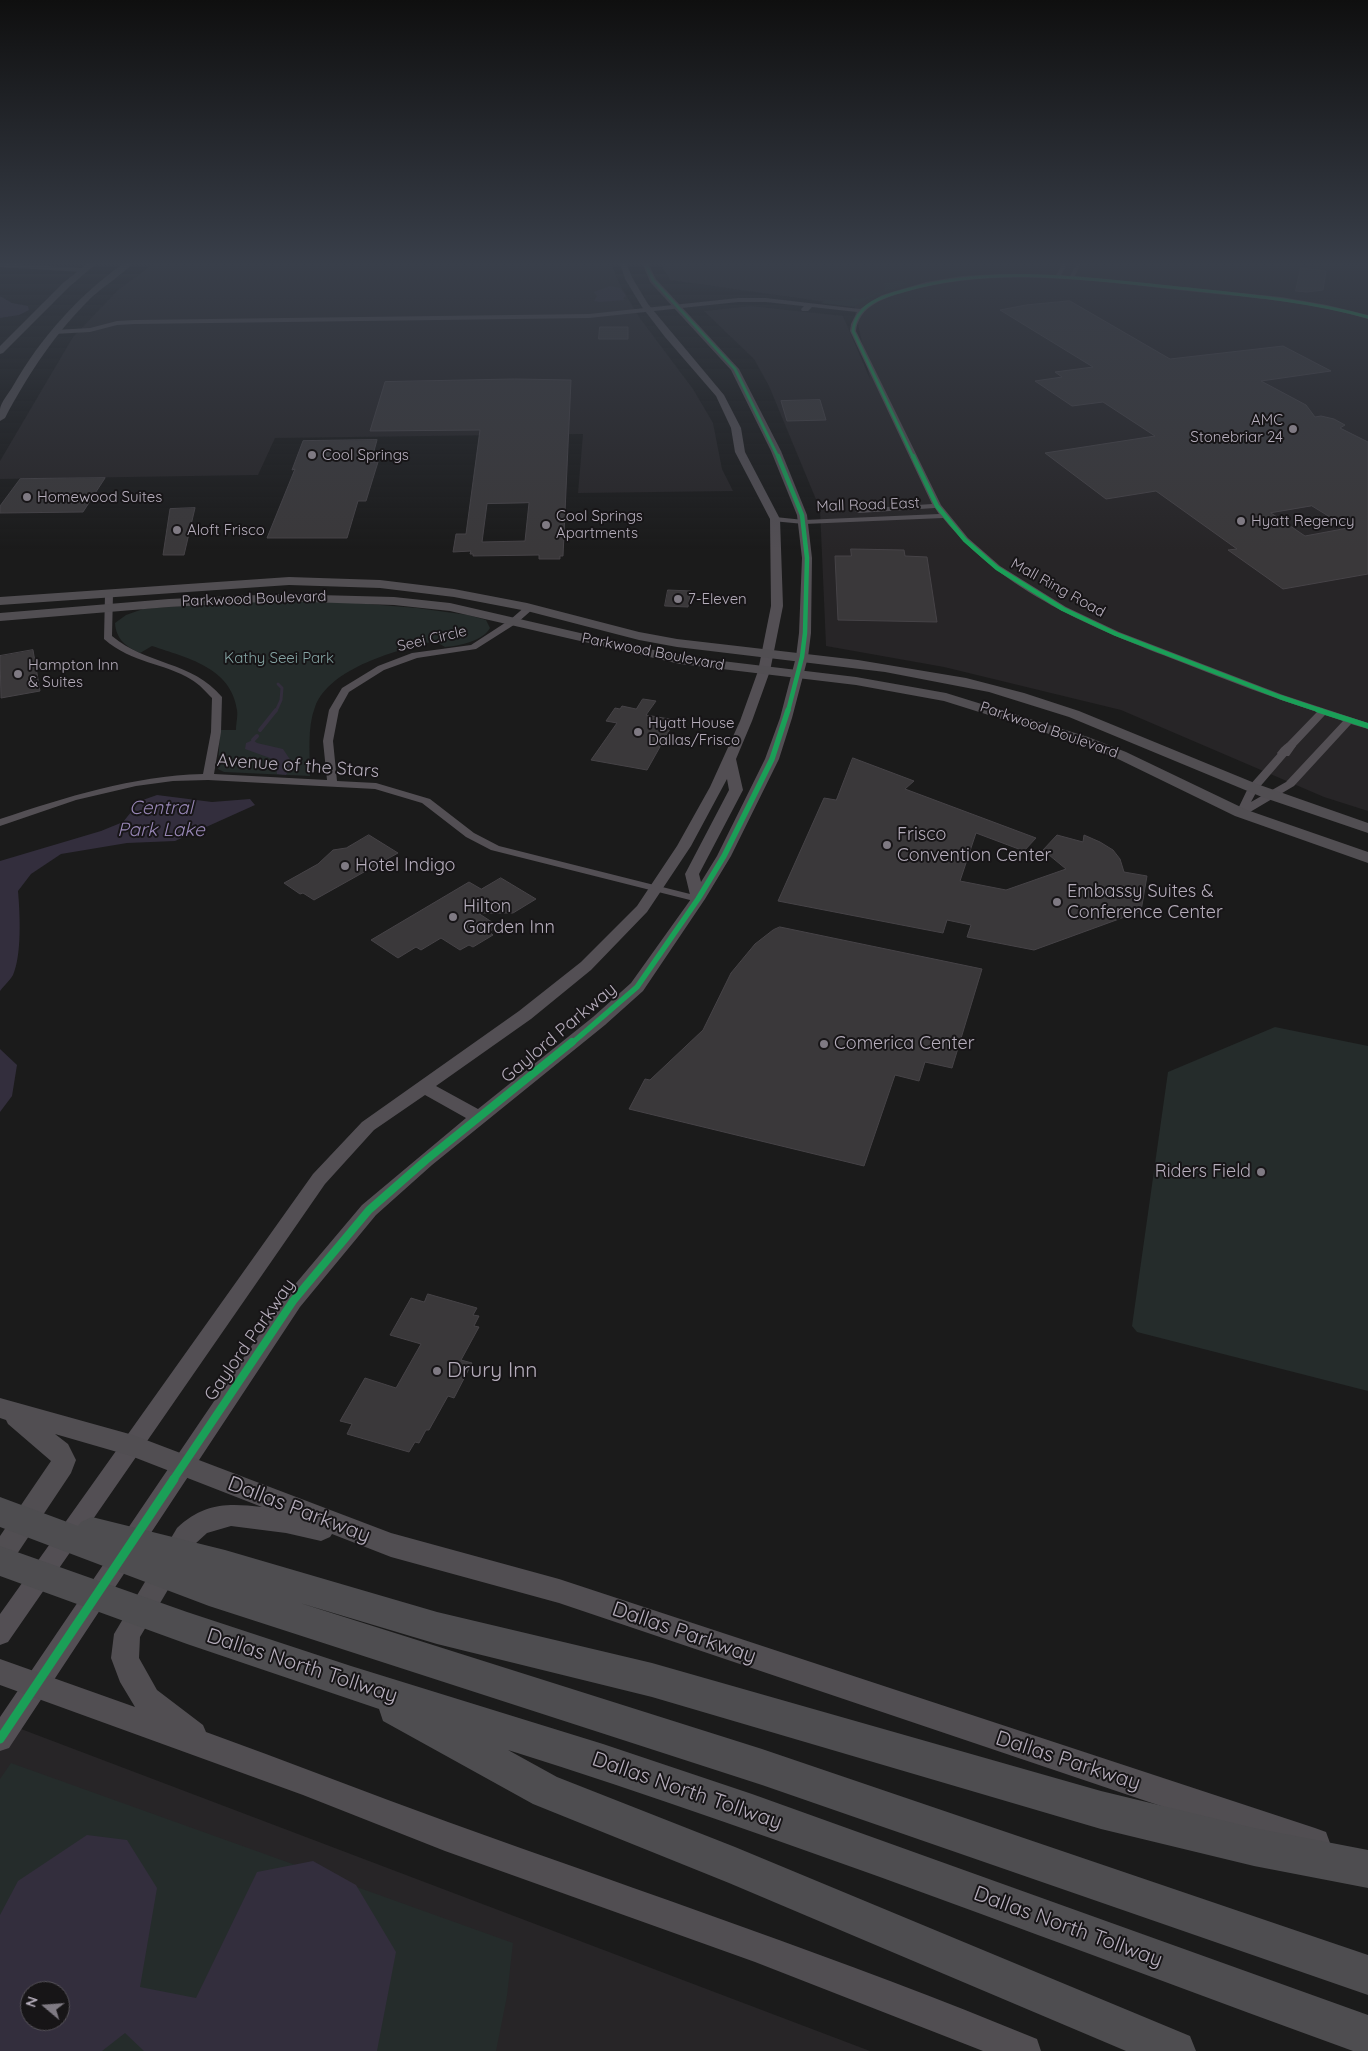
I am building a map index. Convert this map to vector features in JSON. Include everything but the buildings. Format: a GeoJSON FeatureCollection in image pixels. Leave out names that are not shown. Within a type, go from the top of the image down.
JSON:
{"type":"FeatureCollection","features":[{"type":"Feature","properties":{"kind":"highway"},"geometry":{"type":"LineString","coordinates":[[0,1511],[217,1577],[1368,1975]]}},
{"type":"Feature","properties":{"kind":"highway","name":"Dallas North Tollway"},"geometry":{"type":"LineString","coordinates":[[0,1559],[187,1628],[351,1683],[603,1762],[752,1813],[1368,2036]]}},
{"type":"Feature","properties":{"kind":"highway"},"geometry":{"type":"LineString","coordinates":[[217,1577],[652,1680],[1101,1810],[1254,1847],[1368,1869]]}},
{"type":"Feature","properties":{"kind":"highway"},"geometry":{"type":"LineString","coordinates":[[351,1683],[546,1791],[735,1866],[1175,2051]]}},
{"type":"Feature","properties":{"kind":"main road"},"geometry":{"type":"LineString","coordinates":[[0,418],[33,359]]}},
{"type":"Feature","properties":{"kind":"main road","name":"Parkwood Boulevard"},"geometry":{"type":"LineString","coordinates":[[0,600],[109,594],[228,584],[333,581],[408,586],[485,598],[530,607],[647,638],[725,650],[802,657],[939,677],[1017,695],[1112,727],[1253,788],[1368,828]]}},
{"type":"Feature","properties":{"kind":"main road","name":"Parkwood Boulevard"},"geometry":{"type":"LineString","coordinates":[[0,617],[245,598],[341,596],[412,601],[450,607],[680,660],[856,681],[946,697],[1046,726],[1121,754],[1241,813],[1368,858]]}},
{"type":"Feature","properties":{"kind":"main road"},"geometry":{"type":"LineString","coordinates":[[0,1559],[59,1473],[64,1460],[58,1452],[4,1409]]}},
{"type":"Feature","properties":{"kind":"main road","name":"Dallas Parkway"},"geometry":{"type":"LineString","coordinates":[[4,1409],[133,1446],[391,1545],[559,1591],[1368,1861]]}},
{"type":"Feature","properties":{"kind":"main road"},"geometry":{"type":"LineString","coordinates":[[210,1748],[147,1700],[130,1672],[125,1658],[127,1634],[186,1536],[200,1523],[231,1515],[286,1520],[391,1545]]}},
{"type":"Feature","properties":{"kind":"main road"},"geometry":{"type":"LineString","coordinates":[[0,1672],[303,1781],[445,1836],[755,1946],[1025,2051]]}},
{"type":"Feature","properties":{"kind":"street","name":"Gaylord Parkway"},"geometry":{"type":"LineString","coordinates":[[0,1740],[293,1301],[369,1210],[599,1021],[637,987],[698,899],[724,856],[772,759],[799,674],[805,632],[807,558],[803,518],[791,485],[750,429],[690,359]]}},
{"type":"Feature","properties":{"kind":"street","name":"Gaylord Parkway"},"geometry":{"type":"LineString","coordinates":[[0,1634],[319,1179],[368,1126],[525,1015],[586,966],[626,927],[658,889],[684,846],[717,787],[746,721],[764,671],[777,606],[775,519],[740,452],[750,429],[749,393],[735,369],[725,359]]}},
{"type":"Feature","properties":{"kind":"street","name":"Mall Ring Road"},"geometry":{"type":"LineString","coordinates":[[866,359],[937,506],[965,540],[997,568],[1063,609],[1144,645],[1323,712],[1368,726]]}},
{"type":"Feature","properties":{"kind":"street","name":"Mall Road East"},"geometry":{"type":"LineString","coordinates":[[803,518],[937,506]]}},
{"type":"Feature","properties":{"kind":"street","name":"Mall Road East"},"geometry":{"type":"LineString","coordinates":[[775,519],[945,516]]}},
{"type":"Feature","properties":{"kind":"street"},"geometry":{"type":"LineString","coordinates":[[109,594],[107,637],[115,645],[192,676],[217,697],[216,732],[208,777]]}},
{"type":"Feature","properties":{"kind":"street","name":"Seei Circle"},"geometry":{"type":"LineString","coordinates":[[332,785],[332,766],[328,741],[334,710],[345,690],[381,668],[415,656],[472,647],[514,621],[530,607]]}},
{"type":"Feature","properties":{"kind":"street"},"geometry":{"type":"LineString","coordinates":[[1241,813],[1253,788],[1323,712]]}},
{"type":"Feature","properties":{"kind":"street"},"geometry":{"type":"LineString","coordinates":[[1241,813],[1290,784],[1348,720]]}},
{"type":"Feature","properties":{"kind":"street"},"geometry":{"type":"LineString","coordinates":[[698,899],[692,874],[736,790],[729,758]]}},
{"type":"Feature","properties":{"kind":"street","name":"Avenue of the Stars"},"geometry":{"type":"LineString","coordinates":[[0,823],[73,798],[136,782],[173,778],[208,777],[254,781],[376,786],[426,801],[470,835],[495,848],[698,899]]}},
{"type":"Feature","properties":{"kind":"street"},"geometry":{"type":"LineString","coordinates":[[423,1086],[479,1118]]}},
{"type":"Feature","properties":{"kind":"shaded area"},"geometry":{"type":"Polygon","coordinates":[[[60,359],[670,359],[693,389],[713,423],[722,469],[733,491],[578,493],[583,434],[275,438],[258,475],[0,479],[0,461],[60,359]]]}},
{"type":"Feature","properties":{"kind":"shaded area"},"geometry":{"type":"Polygon","coordinates":[[[754,359],[861,359],[870,379],[866,359],[1368,359],[1368,811],[1324,797],[1121,710],[944,667],[826,646],[820,509],[769,386],[754,359]]]}},
{"type":"Feature","properties":{"kind":"shaded area"},"geometry":{"type":"Polygon","coordinates":[[[0,1721],[870,2051],[0,2051],[0,1721]]]}},
{"type":"Feature","properties":{"kind":"green space","name":"Kathy Seei Park"},"geometry":{"type":"Polygon","coordinates":[[[319,600],[417,608],[468,615],[486,620],[490,628],[487,633],[464,644],[445,647],[435,641],[385,655],[367,662],[335,681],[323,693],[312,715],[310,776],[224,772],[218,769],[220,730],[236,730],[237,710],[233,695],[226,684],[217,674],[193,660],[152,646],[140,653],[135,651],[126,645],[117,634],[115,623],[126,615],[143,609],[244,601],[319,600]]]}},
{"type":"Feature","properties":{"kind":"green space","name":"Riders Field"},"geometry":{"type":"Polygon","coordinates":[[[1275,1027],[1368,1046],[1368,1391],[1137,1332],[1132,1326],[1168,1072],[1275,1027]]]}},
{"type":"Feature","properties":{"kind":"green space"},"geometry":{"type":"Polygon","coordinates":[[[11,1763],[513,1943],[507,1996],[496,2051],[0,2051],[0,1779],[11,1763]]]}},
{"type":"Feature","properties":{"kind":"water"},"geometry":{"type":"Polygon","coordinates":[[[253,740],[257,743],[283,749],[293,764],[286,775],[277,774],[276,764],[270,758],[245,749],[246,743],[253,740]]]}},
{"type":"Feature","properties":{"kind":"water","name":"Central Park Lake"},"geometry":{"type":"Polygon","coordinates":[[[157,795],[212,802],[250,799],[255,805],[175,841],[127,843],[61,854],[31,874],[18,891],[20,934],[16,967],[13,975],[0,991],[0,861],[101,831],[123,822],[140,801],[157,795]]]}},
{"type":"Feature","properties":{"kind":"water"},"geometry":{"type":"Polygon","coordinates":[[[0,1049],[17,1065],[12,1096],[0,1112],[0,1049]]]}},
{"type":"Feature","properties":{"kind":"water"},"geometry":{"type":"Polygon","coordinates":[[[87,1835],[127,1840],[157,1888],[140,1987],[196,1998],[257,1872],[313,1861],[356,1885],[396,1952],[377,2051],[144,2051],[125,2033],[102,2051],[0,2051],[0,1915],[18,1881],[87,1835]]]}},
{"type":"Feature","properties":{"kind":"waterway"},"geometry":{"type":"LineString","coordinates":[[276,711],[281,700],[282,688],[278,684]]}},
{"type":"Feature","properties":{"kind":"waterway"},"geometry":{"type":"LineString","coordinates":[[260,730],[276,710]]}},
{"type":"Feature","properties":{"kind":"waterway"},"geometry":{"type":"LineString","coordinates":[[253,740],[257,736]]}},
{"type":"Feature","properties":{"kind":"cycle path"},"geometry":{"type":"LineString","coordinates":[[0,1739],[293,1301],[369,1210],[426,1160],[599,1021],[637,987],[698,899],[724,856],[772,759],[786,718],[802,657],[805,633],[807,558],[802,515],[776,451],[735,369],[726,359]]}},
{"type":"Feature","properties":{"kind":"cycle path"},"geometry":{"type":"LineString","coordinates":[[866,359],[937,506],[965,540],[997,568],[1063,609],[1116,634],[1280,697],[1368,726]]}},
{"type":"Feature","properties":{"kind":"place","name":"AMC Stonebriar 24"},"geometry":{"type":"Point","coordinates":[1293,429]}},
{"type":"Feature","properties":{"kind":"place","name":"Cool Springs"},"geometry":{"type":"Point","coordinates":[312,455]}},
{"type":"Feature","properties":{"kind":"place","name":"Homewood Suites"},"geometry":{"type":"Point","coordinates":[27,497]}},
{"type":"Feature","properties":{"kind":"place","name":"Hyatt Regency"},"geometry":{"type":"Point","coordinates":[1241,521]}},
{"type":"Feature","properties":{"kind":"place","name":"Cool Springs Apartments"},"geometry":{"type":"Point","coordinates":[546,525]}},
{"type":"Feature","properties":{"kind":"place","name":"Aloft Frisco"},"geometry":{"type":"Point","coordinates":[177,530]}},
{"type":"Feature","properties":{"kind":"place","name":"7-Eleven"},"geometry":{"type":"Point","coordinates":[678,599]}},
{"type":"Feature","properties":{"kind":"place","name":"Hampton Inn & Suites"},"geometry":{"type":"Point","coordinates":[18,674]}},
{"type":"Feature","properties":{"kind":"place","name":"Hyatt House Dallas/Frisco"},"geometry":{"type":"Point","coordinates":[638,732]}},
{"type":"Feature","properties":{"kind":"place","name":"Frisco Convention Center"},"geometry":{"type":"Point","coordinates":[887,845]}},
{"type":"Feature","properties":{"kind":"place","name":"Hotel Indigo"},"geometry":{"type":"Point","coordinates":[345,866]}},
{"type":"Feature","properties":{"kind":"place","name":"Embassy Suites & Conference Center"},"geometry":{"type":"Point","coordinates":[1057,902]}},
{"type":"Feature","properties":{"kind":"place","name":"Hilton Garden Inn"},"geometry":{"type":"Point","coordinates":[453,917]}},
{"type":"Feature","properties":{"kind":"place","name":"Comerica Center"},"geometry":{"type":"Point","coordinates":[824,1044]}},
{"type":"Feature","properties":{"kind":"place","name":"Riders Field"},"geometry":{"type":"Point","coordinates":[1261,1172]}},
{"type":"Feature","properties":{"kind":"place","name":"Drury Inn"},"geometry":{"type":"Point","coordinates":[437,1371]}}]}
